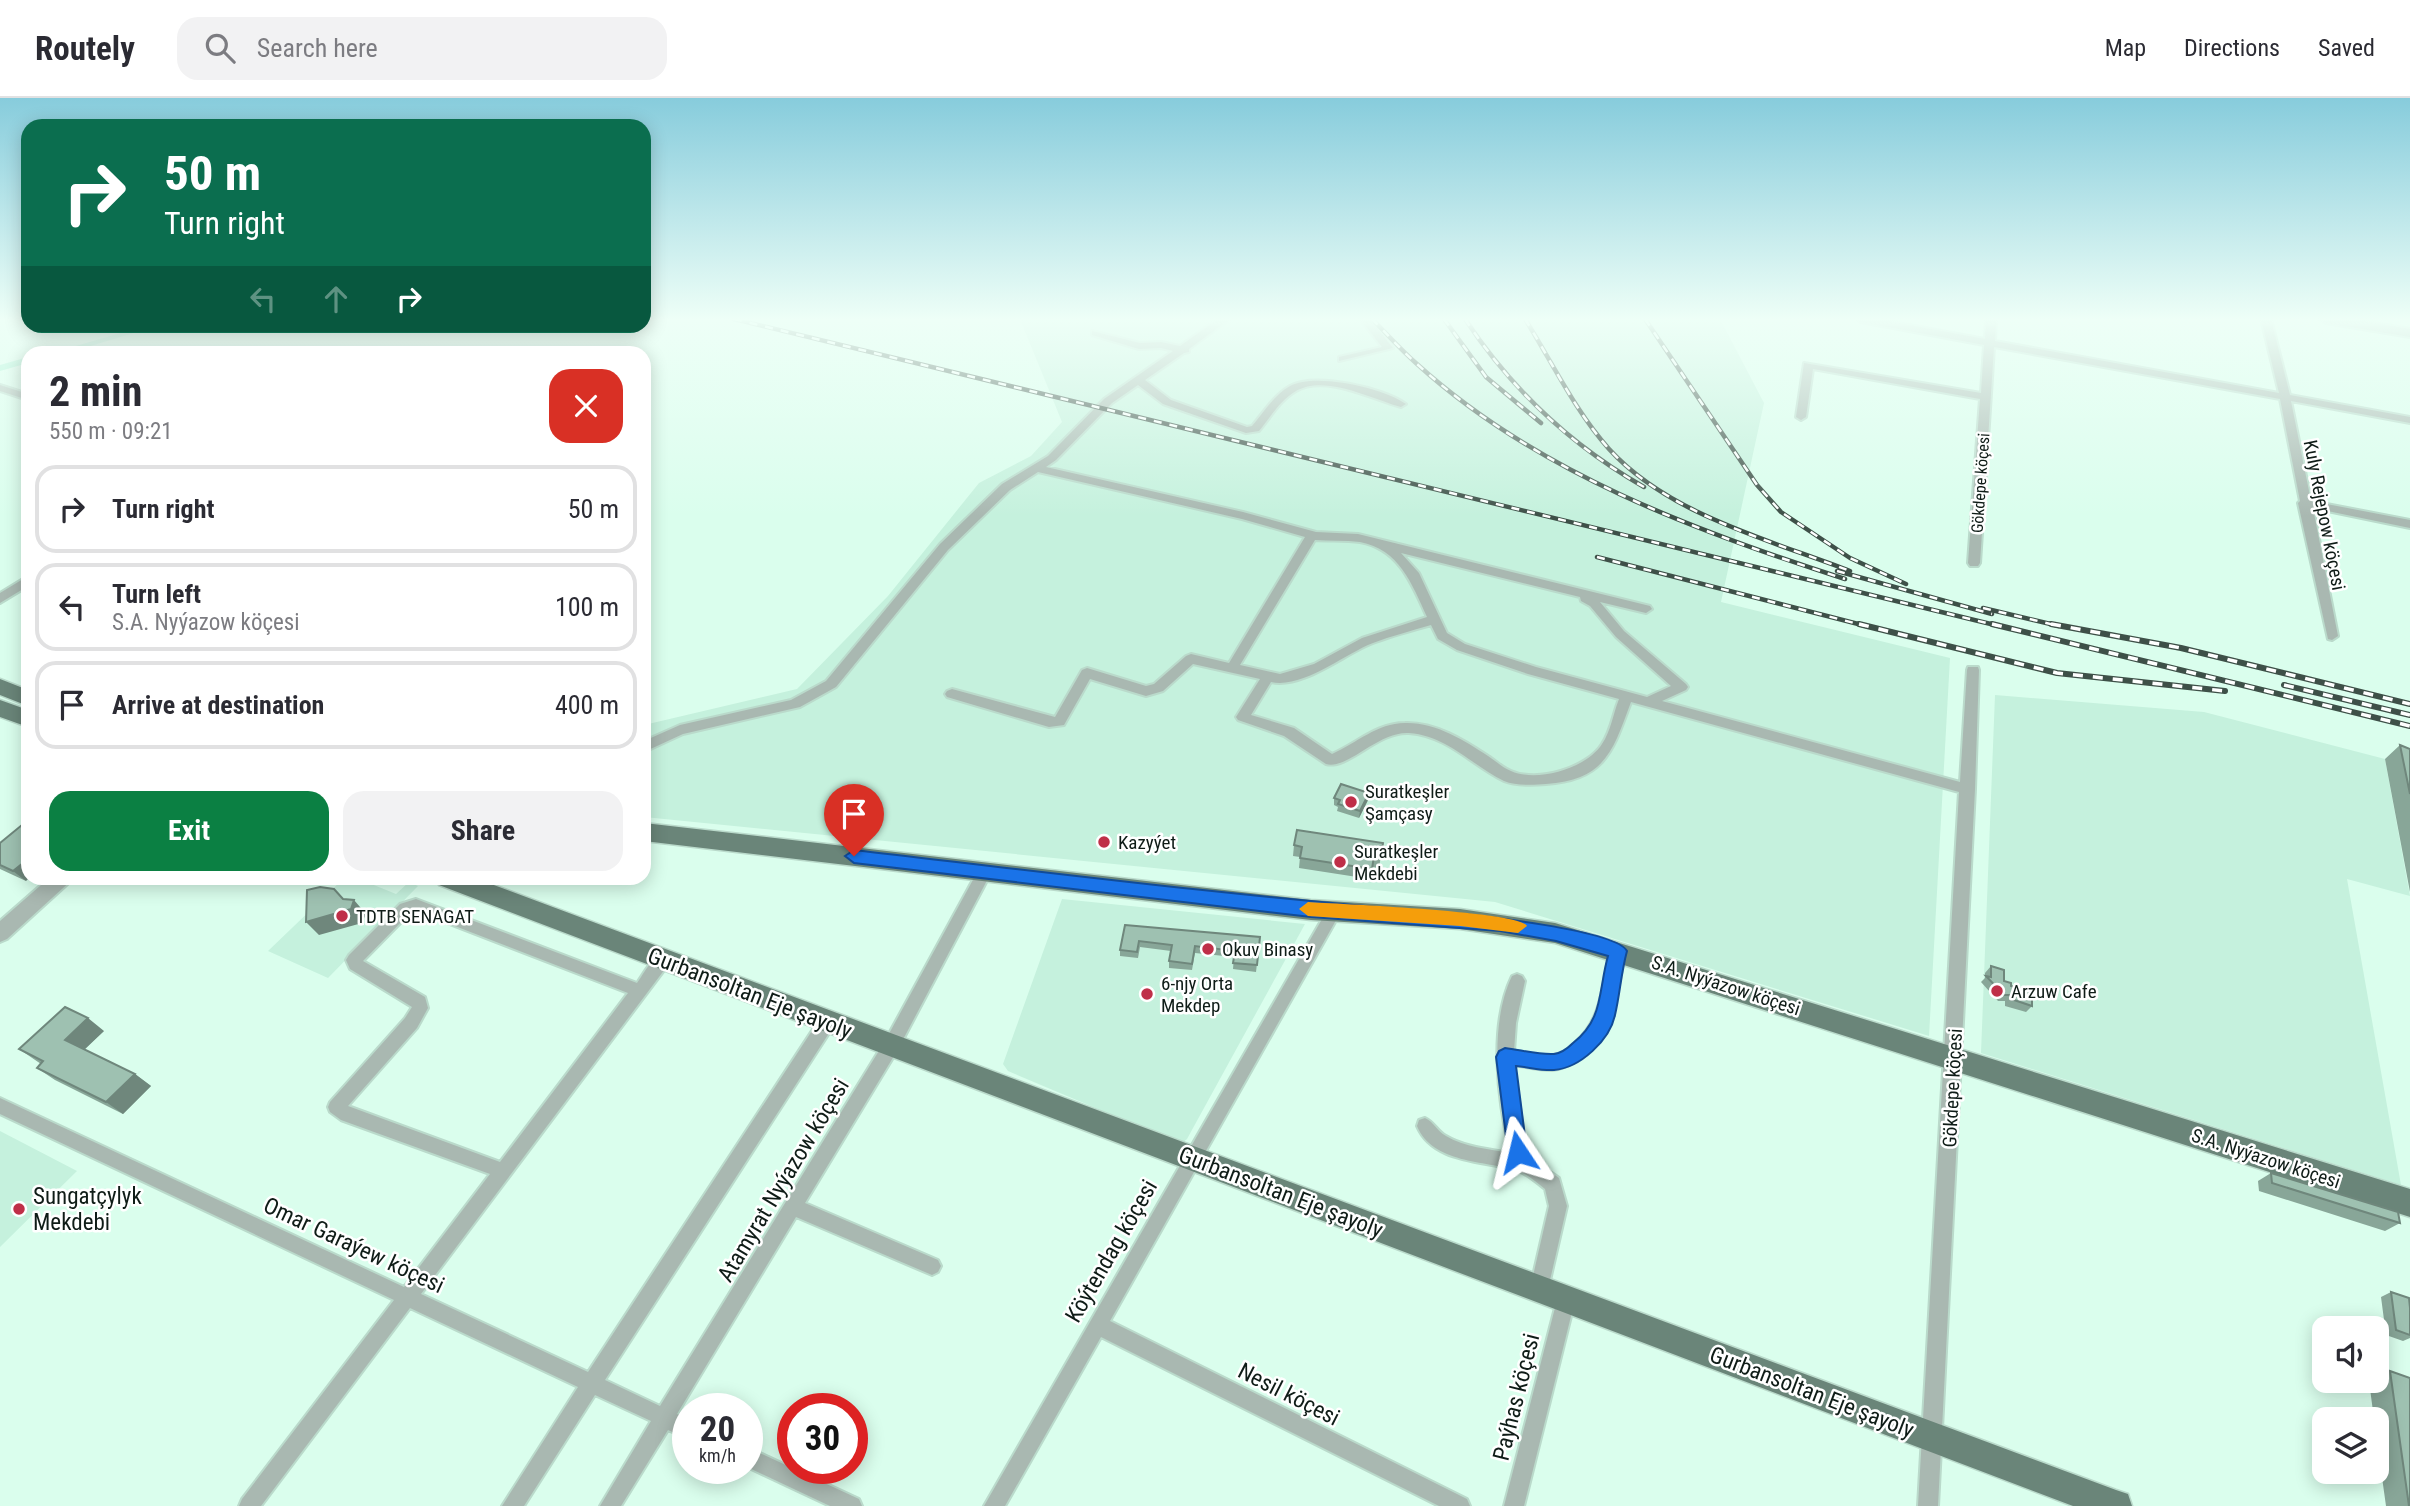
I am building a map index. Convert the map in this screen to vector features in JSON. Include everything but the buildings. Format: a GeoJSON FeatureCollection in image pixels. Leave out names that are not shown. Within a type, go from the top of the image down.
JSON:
{"type":"FeatureCollection","features":[{"type":"Feature","properties":{"kind":"main road"},"geometry":{"type":"LineString","coordinates":[[0,687],[21,695]]}},
{"type":"Feature","properties":{"kind":"main road"},"geometry":{"type":"LineString","coordinates":[[0,708],[21,716]]}},
{"type":"Feature","properties":{"kind":"main road","name":"S.A. Nyýazow köçesi"},"geometry":{"type":"LineString","coordinates":[[651,833],[1334,911],[1460,919],[1520,926],[1618,951],[2410,1203]]}},
{"type":"Feature","properties":{"kind":"main road","name":"Gurbansoltan Eje şayoly"},"geometry":{"type":"LineString","coordinates":[[465,885],[2116,1506]]}},
{"type":"Feature","properties":{"kind":"street"},"geometry":{"type":"LineString","coordinates":[[651,744],[680,730],[795,704],[831,684],[944,547],[1006,486],[1052,458],[1108,401],[1133,385]]}},
{"type":"Feature","properties":{"kind":"street"},"geometry":{"type":"LineString","coordinates":[[1144,385],[1167,402],[1246,429],[1255,429],[1281,399],[1297,386],[1339,385],[1401,404]]}},
{"type":"Feature","properties":{"kind":"street"},"geometry":{"type":"LineString","coordinates":[[1801,417],[1805,385]]}},
{"type":"Feature","properties":{"kind":"street"},"geometry":{"type":"LineString","coordinates":[[1918,385],[1986,397]]}},
{"type":"Feature","properties":{"kind":"street","name":"Gökdepe köçesi"},"geometry":{"type":"LineString","coordinates":[[1974,563],[1987,385]]}},
{"type":"Feature","properties":{"kind":"street"},"geometry":{"type":"LineString","coordinates":[[2218,385],[2410,420]]}},
{"type":"Feature","properties":{"kind":"street","name":"Kuly Rejepow köçesi"},"geometry":{"type":"LineString","coordinates":[[2281,385],[2332,636]]}},
{"type":"Feature","properties":{"kind":"street"},"geometry":{"type":"LineString","coordinates":[[0,388],[21,395]]}},
{"type":"Feature","properties":{"kind":"street"},"geometry":{"type":"LineString","coordinates":[[1035,468],[1208,507],[1312,535],[1358,538],[1646,609]]}},
{"type":"Feature","properties":{"kind":"street"},"geometry":{"type":"LineString","coordinates":[[2304,503],[2410,524]]}},
{"type":"Feature","properties":{"kind":"street"},"geometry":{"type":"LineString","coordinates":[[1232,668],[1312,535]]}},
{"type":"Feature","properties":{"kind":"street"},"geometry":{"type":"LineString","coordinates":[[1378,543],[1396,554],[1413,573],[1442,636],[1461,647],[1647,703],[1968,789]]}},
{"type":"Feature","properties":{"kind":"street"},"geometry":{"type":"LineString","coordinates":[[0,599],[21,585]]}},
{"type":"Feature","properties":{"kind":"street"},"geometry":{"type":"LineString","coordinates":[[1570,591],[1594,603],[1620,634],[1681,687],[1647,703]]}},
{"type":"Feature","properties":{"kind":"street"},"geometry":{"type":"LineString","coordinates":[[952,694],[1049,722],[1059,722],[1087,673],[1146,691],[1158,688],[1191,659],[1280,679],[1319,667],[1366,641],[1434,619]]}},
{"type":"Feature","properties":{"kind":"street","name":"Gökdepe köçesi"},"geometry":{"type":"LineString","coordinates":[[1928,1506],[1973,670]]}},
{"type":"Feature","properties":{"kind":"street"},"geometry":{"type":"LineString","coordinates":[[1267,678],[1242,717],[1290,732],[1331,760],[1345,756],[1389,730],[1413,729],[1439,734],[1509,777],[1521,779],[1564,778],[1585,767],[1609,745],[1627,697]]}},
{"type":"Feature","properties":{"kind":"street","name":"Atamyrat Nyýazow köçesi"},"geometry":{"type":"LineString","coordinates":[[610,1506],[891,1046],[985,872]]}},
{"type":"Feature","properties":{"kind":"street"},"geometry":{"type":"LineString","coordinates":[[0,933],[56,885]]}},
{"type":"Feature","properties":{"kind":"street"},"geometry":{"type":"LineString","coordinates":[[503,1171],[347,1115],[336,1107],[411,1023],[420,1008],[419,1002],[355,964],[354,960],[405,908],[416,905],[640,991]]}},
{"type":"Feature","properties":{"kind":"street","name":"Köýtendag köçesi"},"geometry":{"type":"LineString","coordinates":[[993,1506],[1334,911]]}},
{"type":"Feature","properties":{"kind":"street"},"geometry":{"type":"LineString","coordinates":[[1505,1057],[1555,1062],[1571,1056],[1595,1037],[1606,1017],[1609,983],[1618,951]]}},
{"type":"Feature","properties":{"kind":"street"},"geometry":{"type":"LineString","coordinates":[[248,1506],[663,960]]}},
{"type":"Feature","properties":{"kind":"street"},"geometry":{"type":"LineString","coordinates":[[1517,981],[1509,1004],[1505,1057],[1518,1152],[1524,1164]]}},
{"type":"Feature","properties":{"kind":"street"},"geometry":{"type":"LineString","coordinates":[[512,1506],[827,1022]]}},
{"type":"Feature","properties":{"kind":"street","name":"Omar Garaýew köçesi"},"geometry":{"type":"LineString","coordinates":[[0,1106],[672,1422]]}},
{"type":"Feature","properties":{"kind":"street"},"geometry":{"type":"LineString","coordinates":[[1424,1126],[1432,1139],[1448,1146],[1524,1164],[1547,1178],[1557,1194],[1558,1206],[1539,1289]]}},
{"type":"Feature","properties":{"kind":"street"},"geometry":{"type":"LineString","coordinates":[[793,1207],[932,1266]]}},
{"type":"Feature","properties":{"kind":"street","name":"Paýhas köçesi"},"geometry":{"type":"LineString","coordinates":[[1514,1506],[1566,1300]]}},
{"type":"Feature","properties":{"kind":"street","name":"Nesil köçesi"},"geometry":{"type":"LineString","coordinates":[[1097,1325],[1460,1506]]}},
{"type":"Feature","properties":{"kind":"street"},"geometry":{"type":"LineString","coordinates":[[763,1464],[852,1506]]}},
{"type":"Feature","properties":{"kind":"shaded area"},"geometry":{"type":"Polygon","coordinates":[[[1047,385],[1754,385],[1764,403],[1721,602],[1950,658],[1929,1036],[1495,902],[651,818],[651,723],[797,689],[888,596],[979,483],[1031,456],[1062,422],[1047,385]]]}},
{"type":"Feature","properties":{"kind":"shaded area"},"geometry":{"type":"Polygon","coordinates":[[[1995,695],[2204,712],[2385,759],[2410,896],[2347,879],[2401,1185],[1981,1053],[1995,695]]]}},
{"type":"Feature","properties":{"kind":"shaded area","name":"TDTB SENAGAT"},"geometry":{"type":"Polygon","coordinates":[[[337,885],[374,885],[396,894],[406,885],[418,886],[328,978],[268,951],[337,885]]]}},
{"type":"Feature","properties":{"kind":"shaded area","name":"6-njy Orta Mekdep"},"geometry":{"type":"Polygon","coordinates":[[[1062,899],[1305,924],[1187,1139],[1181,1144],[1008,1071],[1003,1064],[1062,899]]]}},
{"type":"Feature","properties":{"kind":"shaded area","name":"Sungatçylyk Mekdebi"},"geometry":{"type":"Polygon","coordinates":[[[0,1131],[77,1171],[0,1247],[0,1131]]]}},
{"type":"Feature","properties":{"kind":"railway"},"geometry":{"type":"LineString","coordinates":[[1005,385],[1999,626]]}},
{"type":"Feature","properties":{"kind":"railway"},"geometry":{"type":"LineString","coordinates":[[1442,385],[1513,436],[1565,467],[1619,494],[1732,540],[1845,579]]}},
{"type":"Feature","properties":{"kind":"railway"},"geometry":{"type":"LineString","coordinates":[[1495,385],[1541,423]]}},
{"type":"Feature","properties":{"kind":"railway"},"geometry":{"type":"LineString","coordinates":[[1516,385],[1567,434],[1617,471],[1644,487]]}},
{"type":"Feature","properties":{"kind":"railway"},"geometry":{"type":"LineString","coordinates":[[1563,385],[1585,419],[1609,449],[1633,472],[1661,492],[1722,523],[1850,571]]}},
{"type":"Feature","properties":{"kind":"railway"},"geometry":{"type":"LineString","coordinates":[[1689,385],[1757,485],[1781,512],[1850,558],[1906,584]]}},
{"type":"Feature","properties":{"kind":"railway"},"geometry":{"type":"LineString","coordinates":[[1597,557],[1866,626]]}},
{"type":"Feature","properties":{"kind":"railway"},"geometry":{"type":"LineString","coordinates":[[1837,571],[1992,614]]}},
{"type":"Feature","properties":{"kind":"railway"},"geometry":{"type":"LineString","coordinates":[[1983,608],[2059,626]]}},
{"type":"Feature","properties":{"kind":"railway"},"geometry":{"type":"LineString","coordinates":[[1859,624],[2057,673],[2225,691]]}},
{"type":"Feature","properties":{"kind":"railway"},"geometry":{"type":"LineString","coordinates":[[1992,624],[2410,726]]}},
{"type":"Feature","properties":{"kind":"railway"},"geometry":{"type":"LineString","coordinates":[[2051,624],[2181,648],[2410,704]]}},
{"type":"Feature","properties":{"kind":"railway"},"geometry":{"type":"LineString","coordinates":[[2284,685],[2410,715]]}},
{"type":"Feature","properties":{"kind":"slow traffic"},"geometry":{"type":"LineString","coordinates":[[1308,909],[1460,919],[1518,926]]}},
{"type":"Feature","properties":{"kind":"place","name":"Suratkeşler Şamçasy"},"geometry":{"type":"Point","coordinates":[1351,802]}},
{"type":"Feature","properties":{"kind":"place","name":"Kazyýet"},"geometry":{"type":"Point","coordinates":[1104,842]}},
{"type":"Feature","properties":{"kind":"place","name":"Suratkeşler Mekdebi"},"geometry":{"type":"Point","coordinates":[1340,862]}},
{"type":"Feature","properties":{"kind":"place","name":"TDTB SENAGAT"},"geometry":{"type":"Point","coordinates":[342,916]}},
{"type":"Feature","properties":{"kind":"place","name":"Okuv Binasy"},"geometry":{"type":"Point","coordinates":[1208,949]}},
{"type":"Feature","properties":{"kind":"place","name":"Arzuw Cafe"},"geometry":{"type":"Point","coordinates":[1997,991]}},
{"type":"Feature","properties":{"kind":"place","name":"6-njy Orta Mekdep"},"geometry":{"type":"Point","coordinates":[1147,994]}},
{"type":"Feature","properties":{"kind":"place","name":"Sungatçylyk Mekdebi"},"geometry":{"type":"Point","coordinates":[19,1209]}},
{"type":"Feature","properties":{"kind":"route"},"geometry":{"type":"LineString","coordinates":[[854,856],[1311,910],[1460,919],[1520,926],[1556,933],[1618,951],[1609,983],[1606,1017],[1595,1037],[1571,1056],[1555,1062],[1505,1057],[1508,1100],[1518,1152]]}}]}
